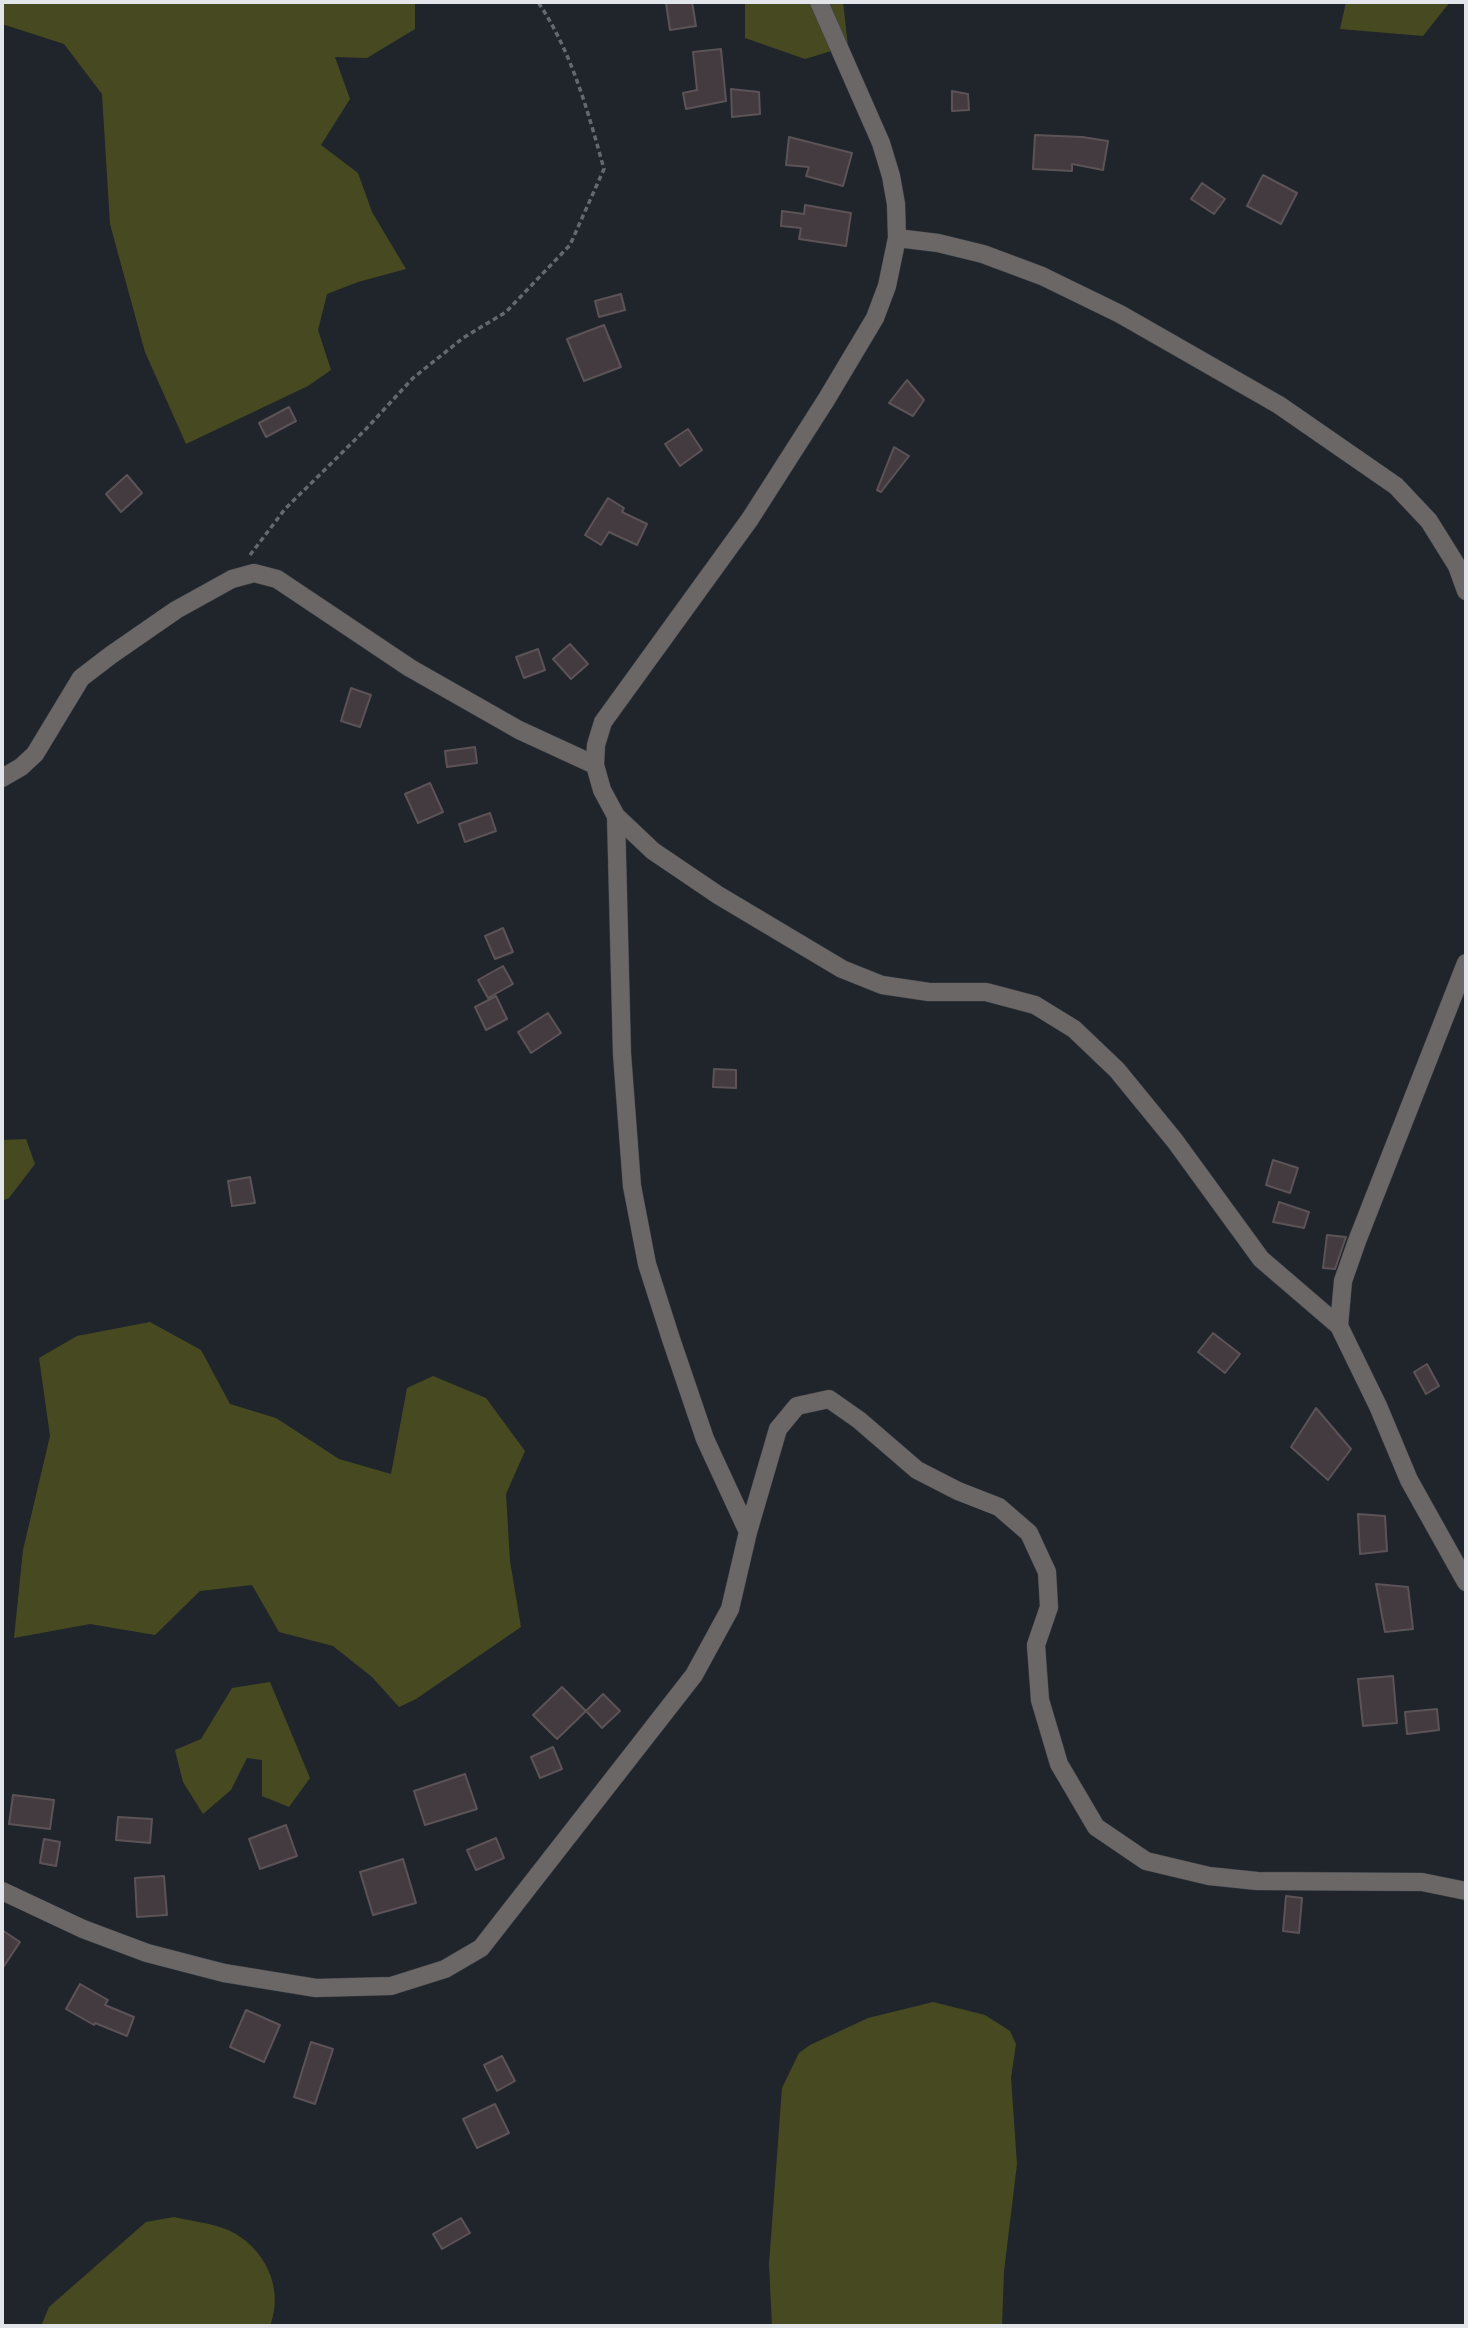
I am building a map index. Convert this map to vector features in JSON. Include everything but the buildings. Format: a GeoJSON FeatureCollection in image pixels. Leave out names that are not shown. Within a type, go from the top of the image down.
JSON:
{"type":"FeatureCollection","features":[{"type":"Feature","properties":{"kind":"street"},"geometry":{"type":"LineString","coordinates":[[819,2],[881,143],[896,204],[897,238],[887,286],[875,318],[750,519],[603,722],[596,745],[595,765],[602,790],[616,816],[653,851],[718,895],[842,968],[882,985],[929,992],[986,992],[1035,1005],[1074,1029],[1117,1070],[1175,1141],[1261,1259],[1339,1326],[1378,1406],[1409,1480],[1466,1582]]}},
{"type":"Feature","properties":{"kind":"street"},"geometry":{"type":"LineString","coordinates":[[897,238],[938,243],[983,254],[1042,276],[1131,321],[1279,405],[1396,486],[1429,522],[1457,566],[1466,591]]}},
{"type":"Feature","properties":{"kind":"street"},"geometry":{"type":"LineString","coordinates":[[2,778],[21,767],[35,754],[81,678],[176,610],[232,579],[254,573],[277,579],[410,668],[519,730],[595,765]]}},
{"type":"Feature","properties":{"kind":"street"},"geometry":{"type":"LineString","coordinates":[[616,816],[622,1054],[632,1186],[648,1264],[705,1439],[748,1532]]}},
{"type":"Feature","properties":{"kind":"street"},"geometry":{"type":"LineString","coordinates":[[1339,1326],[1343,1281],[1466,963]]}},
{"type":"Feature","properties":{"kind":"street"},"geometry":{"type":"LineString","coordinates":[[2,1891],[83,1928],[147,1953],[224,1973],[316,1988],[391,1986],[445,1969],[481,1948],[694,1675],[730,1609],[748,1532],[778,1429],[797,1406],[829,1399],[918,1469],[958,1491],[999,1507],[1029,1534],[1047,1572],[1049,1606],[1036,1645],[1040,1700],[1059,1764],[1096,1827],[1146,1861],[1209,1877],[1257,1881],[1422,1882],[1466,1891]]}},
{"type":"Feature","properties":{"kind":"path"},"geometry":{"type":"LineString","coordinates":[[232,579],[285,509],[413,378],[463,338],[506,312],[570,245],[604,169],[585,102],[555,26],[538,2]]}},
{"type":"Feature","properties":{"kind":"green space"},"geometry":{"type":"Polygon","coordinates":[[[2,2],[415,2],[415,29],[367,58],[335,57],[350,99],[321,145],[358,173],[372,212],[406,269],[327,294],[318,330],[331,370],[308,386],[186,444],[145,352],[110,224],[102,94],[64,44],[2,24],[2,2]]]}},
{"type":"Feature","properties":{"kind":"green space"},"geometry":{"type":"Polygon","coordinates":[[[745,2],[843,2],[848,46],[805,59],[745,38],[745,2]]]}},
{"type":"Feature","properties":{"kind":"green space"},"geometry":{"type":"Polygon","coordinates":[[[1346,2],[1450,2],[1423,36],[1340,29],[1346,2]]]}},
{"type":"Feature","properties":{"kind":"green space"},"geometry":{"type":"Polygon","coordinates":[[[26,1139],[35,1164],[9,1198],[2,1201],[2,1140],[26,1139]]]}},
{"type":"Feature","properties":{"kind":"green space"},"geometry":{"type":"Polygon","coordinates":[[[150,1322],[201,1350],[230,1404],[276,1418],[339,1459],[391,1474],[407,1388],[433,1376],[486,1398],[525,1451],[506,1494],[510,1561],[521,1627],[416,1699],[399,1707],[372,1677],[333,1646],[279,1632],[252,1585],[200,1591],[155,1635],[90,1624],[14,1638],[23,1550],[50,1436],[39,1358],[77,1336],[150,1322]]]}},
{"type":"Feature","properties":{"kind":"green space"},"geometry":{"type":"Polygon","coordinates":[[[270,1682],[310,1778],[289,1807],[262,1796],[262,1760],[247,1758],[231,1790],[203,1814],[183,1782],[175,1750],[201,1739],[232,1688],[270,1682]]]}},
{"type":"Feature","properties":{"kind":"green space"},"geometry":{"type":"Polygon","coordinates":[[[933,2002],[985,2015],[1010,2031],[1016,2044],[1011,2078],[1017,2164],[1004,2271],[1002,2326],[772,2326],[769,2264],[782,2088],[799,2053],[810,2045],[868,2018],[933,2002]]]}},
{"type":"Feature","properties":{"kind":"green space"},"geometry":{"type":"Polygon","coordinates":[[[174,2217],[228,2230],[252,2246],[261,2257],[273,2283],[274,2312],[270,2326],[41,2326],[49,2307],[146,2222],[174,2217]]]}}]}
